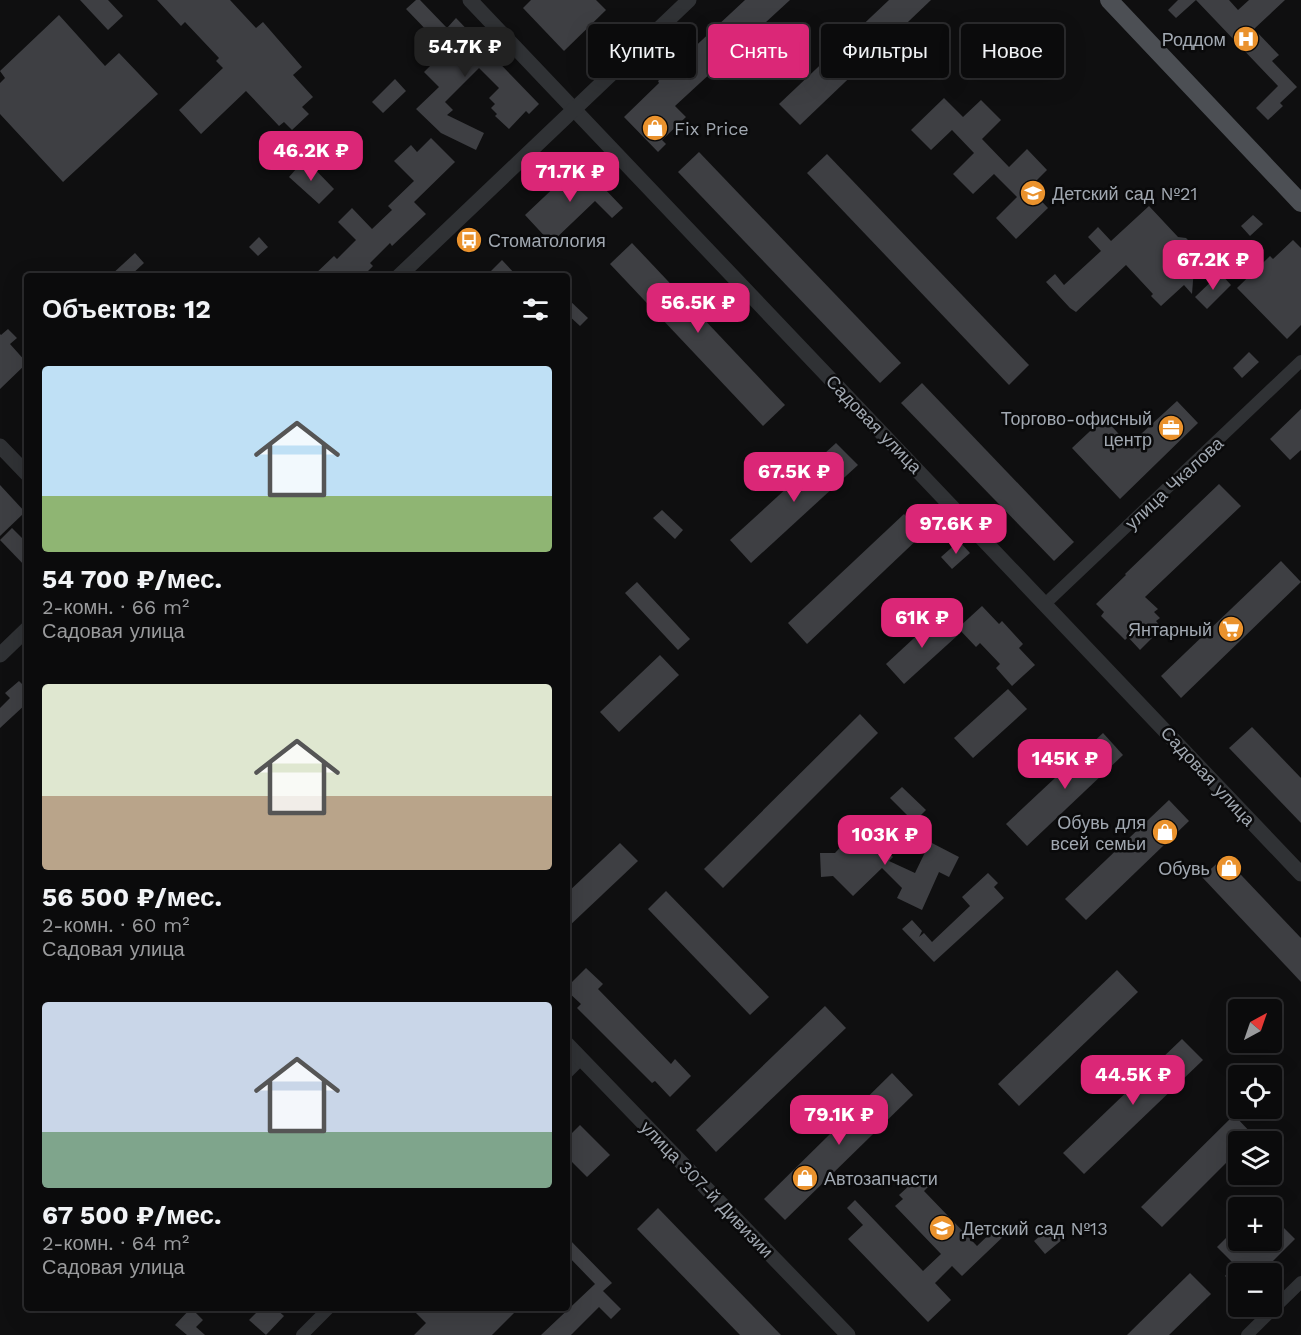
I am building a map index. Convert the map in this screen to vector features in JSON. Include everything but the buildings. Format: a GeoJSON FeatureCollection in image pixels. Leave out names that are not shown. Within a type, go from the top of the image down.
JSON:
{"type":"FeatureCollection","features":[{"type":"Feature","properties":{"kind":"main road"},"geometry":{"type":"LineString","coordinates":[[1109,0],[1301,202]]}},
{"type":"Feature","properties":{"kind":"street","name":"Садовая улица"},"geometry":{"type":"LineString","coordinates":[[470,0],[1301,874]]}},
{"type":"Feature","properties":{"kind":"street"},"geometry":{"type":"LineString","coordinates":[[402,273],[689,0]]}},
{"type":"Feature","properties":{"kind":"street","name":"улица Чкалова"},"geometry":{"type":"LineString","coordinates":[[1045,604],[1301,361]]}},
{"type":"Feature","properties":{"kind":"street"},"geometry":{"type":"LineString","coordinates":[[0,446],[24,471]]}},
{"type":"Feature","properties":{"kind":"street"},"geometry":{"type":"LineString","coordinates":[[0,655],[24,632]]}},
{"type":"Feature","properties":{"kind":"street","name":"улица 307-й Дивизии"},"geometry":{"type":"LineString","coordinates":[[570,1047],[848,1335]]}},
{"type":"Feature","properties":{"kind":"street"},"geometry":{"type":"LineString","coordinates":[[570,1070],[581,1059]]}},
{"type":"Feature","properties":{"kind":"street"},"geometry":{"type":"LineString","coordinates":[[1247,1335],[1301,1282]]}},
{"type":"Feature","properties":{"kind":"street"},"geometry":{"type":"LineString","coordinates":[[302,1335],[326,1311]]}},
{"type":"Feature","properties":{"kind":"place","name":"Роддом"},"geometry":{"type":"Point","coordinates":[1246,39]}},
{"type":"Feature","properties":{"kind":"place","name":"Fix Price"},"geometry":{"type":"Point","coordinates":[655,128]}},
{"type":"Feature","properties":{"kind":"place","name":"Детский сад №21"},"geometry":{"type":"Point","coordinates":[1033,193]}},
{"type":"Feature","properties":{"kind":"place","name":"Стоматология"},"geometry":{"type":"Point","coordinates":[469,240]}},
{"type":"Feature","properties":{"kind":"place","name":"Торгово-офисный центр"},"geometry":{"type":"Point","coordinates":[1171,428]}},
{"type":"Feature","properties":{"kind":"place","name":"Янтарный"},"geometry":{"type":"Point","coordinates":[1231,629]}},
{"type":"Feature","properties":{"kind":"place","name":"Обувь для всей семьи"},"geometry":{"type":"Point","coordinates":[1165,832]}},
{"type":"Feature","properties":{"kind":"place","name":"Обувь"},"geometry":{"type":"Point","coordinates":[1229,868]}},
{"type":"Feature","properties":{"kind":"place","name":"Автозапчасти"},"geometry":{"type":"Point","coordinates":[805,1178]}},
{"type":"Feature","properties":{"kind":"place","name":"Детский сад №13"},"geometry":{"type":"Point","coordinates":[942,1228]}}]}
